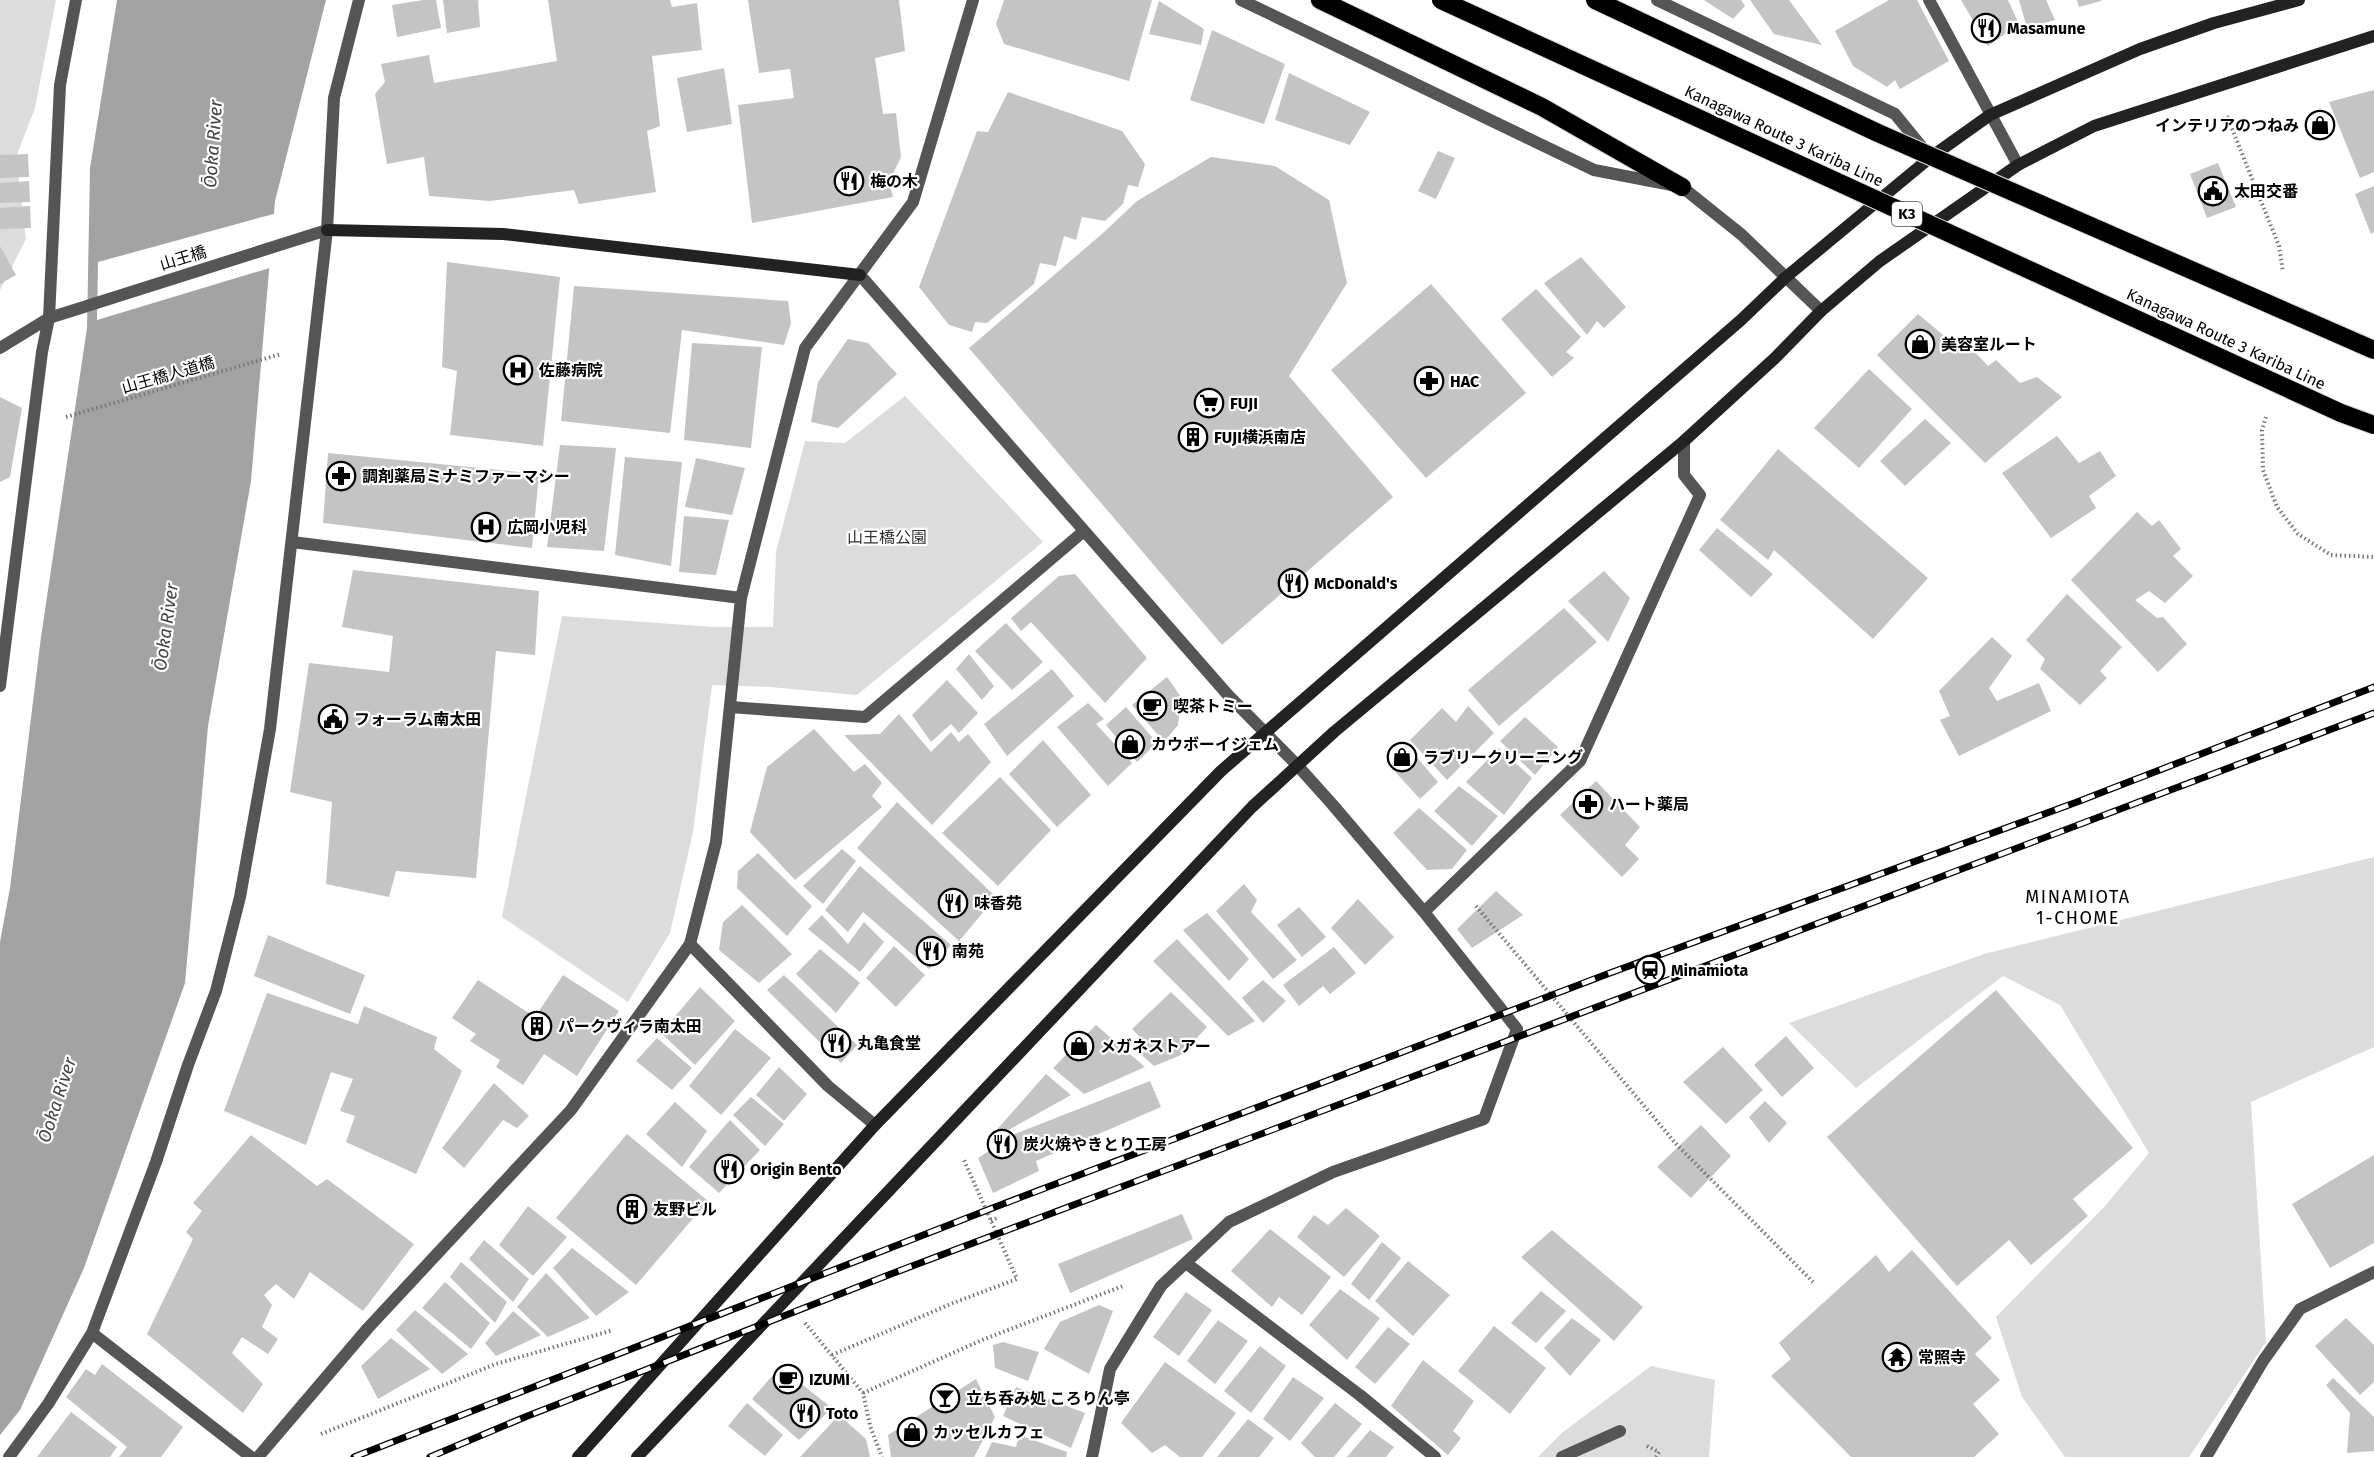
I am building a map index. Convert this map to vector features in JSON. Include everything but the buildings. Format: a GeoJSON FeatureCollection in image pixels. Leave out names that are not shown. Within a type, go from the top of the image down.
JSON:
{"type":"FeatureCollection","features":[{"type":"Feature","properties":{"kind":"highway"},"geometry":{"type":"LineString","coordinates":[[1320,0],[1542,107],[1682,187]]}},
{"type":"Feature","properties":{"kind":"highway","name":"Kanagawa Route 3 Kariba Line"},"geometry":{"type":"LineString","coordinates":[[1441,0],[2341,413],[2374,425]]}},
{"type":"Feature","properties":{"kind":"highway"},"geometry":{"type":"LineString","coordinates":[[1595,0],[1878,133],[2374,350]]}},
{"type":"Feature","properties":{"kind":"main road"},"geometry":{"type":"LineString","coordinates":[[578,1457],[874,1125],[1221,771],[1732,328],[1786,277],[1931,157],[1990,115],[2140,49],[2214,23],[2299,0]]}},
{"type":"Feature","properties":{"kind":"main road"},"geometry":{"type":"LineString","coordinates":[[637,1457],[1252,807],[1297,765],[1684,441],[1775,358],[1821,312],[1880,261],[2018,165],[2094,126],[2374,36]]}},
{"type":"Feature","properties":{"kind":"main road"},"geometry":{"type":"LineString","coordinates":[[327,230],[503,234],[860,275]]}},
{"type":"Feature","properties":{"kind":"street"},"geometry":{"type":"LineString","coordinates":[[0,686],[42,352],[49,318],[60,85],[76,0]]}},
{"type":"Feature","properties":{"kind":"street"},"geometry":{"type":"LineString","coordinates":[[9,1457],[48,1404],[92,1333],[156,1162],[188,1065],[216,991],[240,897],[270,729],[292,542],[327,230],[334,98],[359,0]]}},
{"type":"Feature","properties":{"kind":"street"},"geometry":{"type":"LineString","coordinates":[[258,1457],[368,1328],[571,1110],[690,944],[716,842],[741,598],[805,348],[913,202],[973,0]]}},
{"type":"Feature","properties":{"kind":"street"},"geometry":{"type":"LineString","coordinates":[[1241,0],[1594,170],[1682,187],[1742,235],[1821,312]]}},
{"type":"Feature","properties":{"kind":"street"},"geometry":{"type":"LineString","coordinates":[[1657,0],[1895,114],[1931,157]]}},
{"type":"Feature","properties":{"kind":"street"},"geometry":{"type":"LineString","coordinates":[[1929,0],[2018,165]]}},
{"type":"Feature","properties":{"kind":"street","name":"山王橋"},"geometry":{"type":"LineString","coordinates":[[0,348],[49,318],[327,230]]}},
{"type":"Feature","properties":{"kind":"street"},"geometry":{"type":"LineString","coordinates":[[860,275],[1228,695],[1297,765],[1424,912],[1517,1029],[1484,1119],[1333,1172],[1229,1222],[1161,1286],[1110,1369],[1092,1457]]}},
{"type":"Feature","properties":{"kind":"street"},"geometry":{"type":"LineString","coordinates":[[1424,912],[1580,761],[1700,495],[1684,475],[1684,441]]}},
{"type":"Feature","properties":{"kind":"street"},"geometry":{"type":"LineString","coordinates":[[730,707],[865,717],[1084,531]]}},
{"type":"Feature","properties":{"kind":"street"},"geometry":{"type":"LineString","coordinates":[[292,542],[741,598]]}},
{"type":"Feature","properties":{"kind":"street"},"geometry":{"type":"LineString","coordinates":[[690,944],[828,1086],[874,1125]]}},
{"type":"Feature","properties":{"kind":"street"},"geometry":{"type":"LineString","coordinates":[[1186,1263],[1361,1396],[1435,1457]]}},
{"type":"Feature","properties":{"kind":"street"},"geometry":{"type":"LineString","coordinates":[[2206,1457],[2263,1360],[2300,1309],[2374,1272]]}},
{"type":"Feature","properties":{"kind":"street"},"geometry":{"type":"LineString","coordinates":[[92,1333],[251,1457]]}},
{"type":"Feature","properties":{"kind":"street"},"geometry":{"type":"LineString","coordinates":[[1562,1457],[1620,1431]]}},
{"type":"Feature","properties":{"kind":"path","name":"山王橋人道橋"},"geometry":{"type":"LineString","coordinates":[[61,418],[281,354]]}},
{"type":"Feature","properties":{"kind":"path"},"geometry":{"type":"LineString","coordinates":[[1455,882],[1677,1145],[1813,1282]]}},
{"type":"Feature","properties":{"kind":"path"},"geometry":{"type":"LineString","coordinates":[[832,1355],[953,1303],[1017,1279],[963,1157]]}},
{"type":"Feature","properties":{"kind":"path"},"geometry":{"type":"LineString","coordinates":[[992,1221],[999,1217]]}},
{"type":"Feature","properties":{"kind":"path"},"geometry":{"type":"LineString","coordinates":[[863,1393],[982,1340],[1124,1286]]}},
{"type":"Feature","properties":{"kind":"path"},"geometry":{"type":"LineString","coordinates":[[803,1320],[863,1393],[870,1426],[882,1457]]}},
{"type":"Feature","properties":{"kind":"path"},"geometry":{"type":"LineString","coordinates":[[319,1435],[496,1364],[613,1330]]}},
{"type":"Feature","properties":{"kind":"green space"},"geometry":{"type":"Polygon","coordinates":[[[0,0],[56,0],[35,108],[16,157],[26,239],[0,290],[0,0]]]}},
{"type":"Feature","properties":{"kind":"green space","name":"山王橋公園"},"geometry":{"type":"Polygon","coordinates":[[[905,396],[1043,542],[857,695],[770,687],[712,685],[693,832],[670,933],[628,1002],[502,917],[562,616],[713,627],[773,627],[776,552],[805,441],[845,443],[905,396]]]}},
{"type":"Feature","properties":{"kind":"green space"},"geometry":{"type":"Polygon","coordinates":[[[2374,857],[2374,1047],[2251,1102],[2266,1342],[2189,1457],[2065,1457],[2022,1397],[1996,1317],[2105,1206],[2149,1153],[2060,1005],[2003,976],[1856,1088],[1789,1023],[1984,954],[2374,857]]]}},
{"type":"Feature","properties":{"kind":"green space"},"geometry":{"type":"Polygon","coordinates":[[[1651,1366],[1715,1380],[1709,1457],[1538,1457],[1563,1432],[1651,1366]]]}},
{"type":"Feature","properties":{"kind":"water","name":"Ōoka River"},"geometry":{"type":"Polygon","coordinates":[[[117,0],[326,0],[275,201],[251,481],[208,726],[185,983],[84,1268],[20,1410],[0,1435],[0,942],[10,888],[41,637],[87,328],[90,168],[117,0]]]}},
{"type":"Feature","properties":{"kind":"pier"},"geometry":{"type":"Polygon","coordinates":[[[277,213],[273,267],[97,320],[98,262],[277,213]]]}},
{"type":"Feature","properties":{"kind":"railway"},"geometry":{"type":"LineString","coordinates":[[354,1457],[990,1209],[1610,973],[2077,802],[2374,687]]}},
{"type":"Feature","properties":{"kind":"railway"},"geometry":{"type":"LineString","coordinates":[[430,1457],[525,1417],[891,1274],[2374,713]]}},
{"type":"Feature","properties":{"kind":"place","name":"Masamune"},"geometry":{"type":"Point","coordinates":[1986,28]}},
{"type":"Feature","properties":{"kind":"place","name":"インテリアのつねみ"},"geometry":{"type":"Point","coordinates":[2320,125]}},
{"type":"Feature","properties":{"kind":"place","name":"梅の木"},"geometry":{"type":"Point","coordinates":[849,181]}},
{"type":"Feature","properties":{"kind":"place","name":"太田交番"},"geometry":{"type":"Point","coordinates":[2213,191]}},
{"type":"Feature","properties":{"kind":"place","name":"美容室ルート"},"geometry":{"type":"Point","coordinates":[1920,344]}},
{"type":"Feature","properties":{"kind":"place","name":"佐藤病院"},"geometry":{"type":"Point","coordinates":[518,370]}},
{"type":"Feature","properties":{"kind":"place","name":"HAC"},"geometry":{"type":"Point","coordinates":[1429,381]}},
{"type":"Feature","properties":{"kind":"place","name":"FUJI"},"geometry":{"type":"Point","coordinates":[1209,403]}},
{"type":"Feature","properties":{"kind":"place","name":"FUJI横浜南店"},"geometry":{"type":"Point","coordinates":[1193,437]}},
{"type":"Feature","properties":{"kind":"place","name":"調剤薬局ミナミファーマシー"},"geometry":{"type":"Point","coordinates":[341,476]}},
{"type":"Feature","properties":{"kind":"place","name":"広岡小児科"},"geometry":{"type":"Point","coordinates":[486,527]}},
{"type":"Feature","properties":{"kind":"place","name":"McDonald's"},"geometry":{"type":"Point","coordinates":[1293,583]}},
{"type":"Feature","properties":{"kind":"place","name":"喫茶トミー"},"geometry":{"type":"Point","coordinates":[1152,706]}},
{"type":"Feature","properties":{"kind":"place","name":"フォーラム南太田"},"geometry":{"type":"Point","coordinates":[333,719]}},
{"type":"Feature","properties":{"kind":"place","name":"カウボーイジェム"},"geometry":{"type":"Point","coordinates":[1130,744]}},
{"type":"Feature","properties":{"kind":"place","name":"ラブリークリーニング"},"geometry":{"type":"Point","coordinates":[1402,757]}},
{"type":"Feature","properties":{"kind":"place","name":"ハート薬局"},"geometry":{"type":"Point","coordinates":[1588,804]}},
{"type":"Feature","properties":{"kind":"place","name":"味香苑"},"geometry":{"type":"Point","coordinates":[953,903]}},
{"type":"Feature","properties":{"kind":"place","name":"南苑"},"geometry":{"type":"Point","coordinates":[931,951]}},
{"type":"Feature","properties":{"kind":"place","name":"Minamiota"},"geometry":{"type":"Point","coordinates":[1650,970]}},
{"type":"Feature","properties":{"kind":"place","name":"パークヴィラ南太田"},"geometry":{"type":"Point","coordinates":[537,1026]}},
{"type":"Feature","properties":{"kind":"place","name":"丸亀食堂"},"geometry":{"type":"Point","coordinates":[836,1043]}},
{"type":"Feature","properties":{"kind":"place","name":"メガネストアー"},"geometry":{"type":"Point","coordinates":[1079,1046]}},
{"type":"Feature","properties":{"kind":"place","name":"炭火焼やきとり工房"},"geometry":{"type":"Point","coordinates":[1002,1144]}},
{"type":"Feature","properties":{"kind":"place","name":"Origin Bento"},"geometry":{"type":"Point","coordinates":[729,1169]}},
{"type":"Feature","properties":{"kind":"place","name":"友野ビル"},"geometry":{"type":"Point","coordinates":[632,1209]}},
{"type":"Feature","properties":{"kind":"place","name":"常照寺"},"geometry":{"type":"Point","coordinates":[1897,1357]}},
{"type":"Feature","properties":{"kind":"place","name":"IZUMI"},"geometry":{"type":"Point","coordinates":[788,1379]}},
{"type":"Feature","properties":{"kind":"place","name":"立ち呑み処 ころりん亭"},"geometry":{"type":"Point","coordinates":[945,1398]}},
{"type":"Feature","properties":{"kind":"place","name":"Toto"},"geometry":{"type":"Point","coordinates":[805,1413]}},
{"type":"Feature","properties":{"kind":"place","name":"カッセルカフェ"},"geometry":{"type":"Point","coordinates":[912,1432]}},
{"type":"Feature","properties":{"kind":"district","name":"MINAMIOTA 1-CHOME"},"geometry":{"type":"Point","coordinates":[2078,907]}}]}
